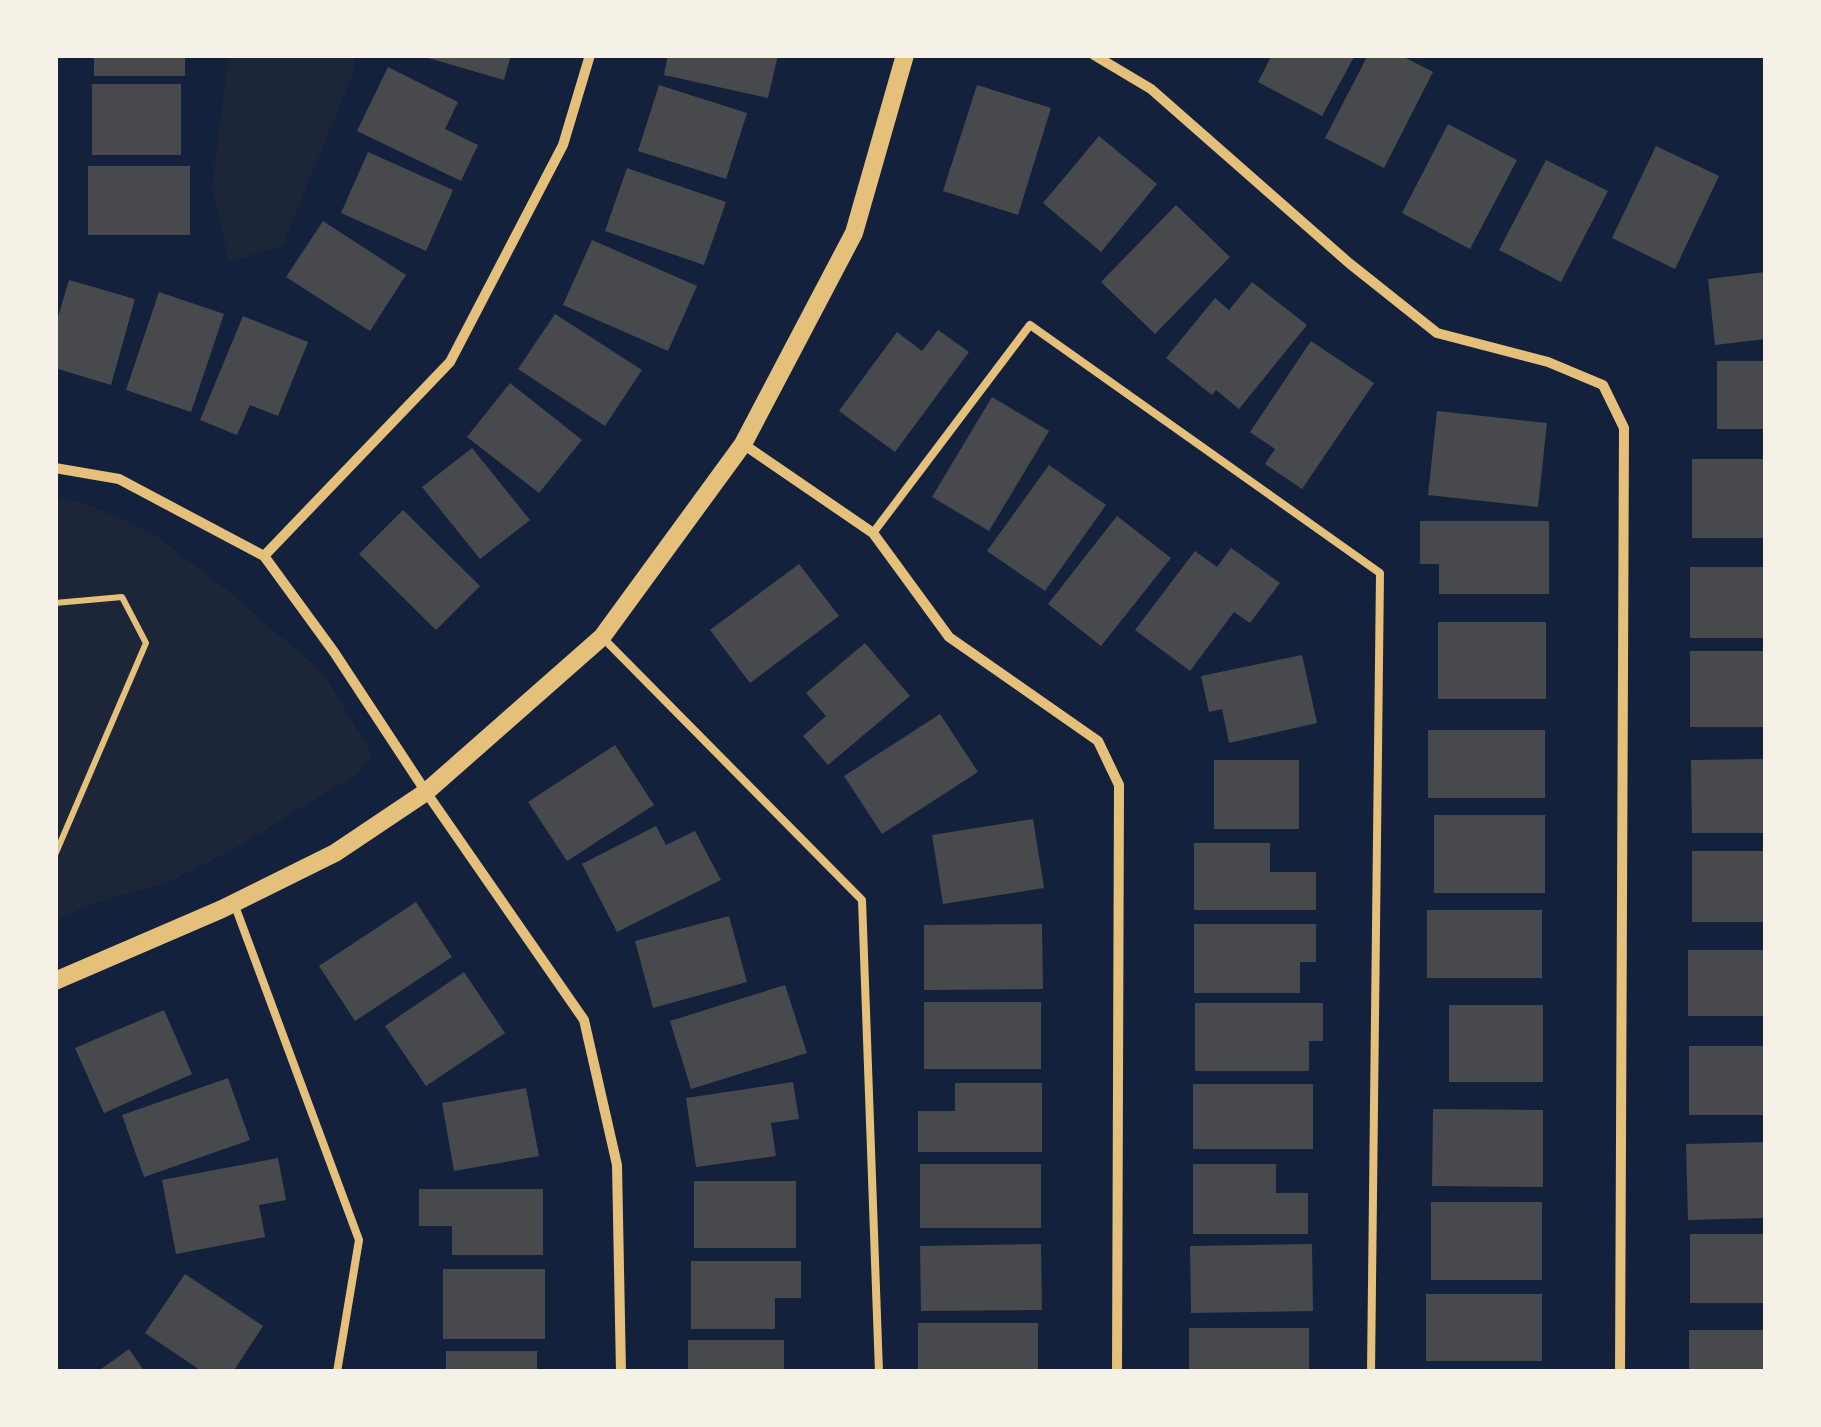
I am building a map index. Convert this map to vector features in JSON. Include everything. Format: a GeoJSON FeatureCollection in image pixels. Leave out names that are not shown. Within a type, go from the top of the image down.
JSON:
{"type":"FeatureCollection","features":[{"type":"Feature","properties":{"kind":"street"},"geometry":{"type":"LineString","coordinates":[[264,556],[450,362],[563,145],[590,55]]}},
{"type":"Feature","properties":{"kind":"street"},"geometry":{"type":"LineString","coordinates":[[55,981],[336,852],[426,792],[602,637],[743,444],[854,233],[905,55]]}},
{"type":"Feature","properties":{"kind":"street"},"geometry":{"type":"LineString","coordinates":[[1094,55],[1150,88],[1349,264],[1436,333],[1548,362],[1603,384],[1624,428],[1620,1372]]}},
{"type":"Feature","properties":{"kind":"street"},"geometry":{"type":"LineString","coordinates":[[743,444],[873,533],[950,637],[1098,741],[1119,785],[1117,1372]]}},
{"type":"Feature","properties":{"kind":"street"},"geometry":{"type":"LineString","coordinates":[[55,468],[119,479],[264,556],[334,652],[584,1020],[616,1166],[621,1372]]}},
{"type":"Feature","properties":{"kind":"lane"},"geometry":{"type":"LineString","coordinates":[[873,533],[1030,326],[1380,574],[1372,1372]]}},
{"type":"Feature","properties":{"kind":"lane"},"geometry":{"type":"LineString","coordinates":[[602,637],[862,900],[879,1372]]}},
{"type":"Feature","properties":{"kind":"lane"},"geometry":{"type":"LineString","coordinates":[[233,902],[359,1240],[337,1372]]}},
{"type":"Feature","properties":{"kind":"path"},"geometry":{"type":"LineString","coordinates":[[55,603],[122,597],[146,643],[55,855]]}},
{"type":"Feature","properties":{"kind":"shaded area"},"geometry":{"type":"Polygon","coordinates":[[[229,55],[356,55],[351,78],[282,246],[229,262],[212,186],[229,55]]]}},
{"type":"Feature","properties":{"kind":"shaded area"},"geometry":{"type":"Polygon","coordinates":[[[55,498],[85,503],[152,533],[227,590],[324,674],[372,755],[360,772],[235,848],[168,882],[88,905],[55,921],[55,498]]]}},
{"type":"Feature","properties":{"kind":"building"},"geometry":{"type":"Polygon","coordinates":[[[94,55],[185,55],[185,76],[94,76],[94,55]]]}},
{"type":"Feature","properties":{"kind":"building"},"geometry":{"type":"Polygon","coordinates":[[[418,55],[511,55],[504,80],[418,55]]]}},
{"type":"Feature","properties":{"kind":"building"},"geometry":{"type":"Polygon","coordinates":[[[668,55],[778,55],[768,98],[664,75],[668,55]]]}},
{"type":"Feature","properties":{"kind":"building"},"geometry":{"type":"Polygon","coordinates":[[[1272,55],[1355,55],[1322,116],[1258,82],[1272,55]]]}},
{"type":"Feature","properties":{"kind":"building"},"geometry":{"type":"Polygon","coordinates":[[[1368,55],[1400,55],[1433,72],[1384,168],[1325,138],[1368,55]]]}},
{"type":"Feature","properties":{"kind":"building"},"geometry":{"type":"Polygon","coordinates":[[[388,67],[458,102],[445,129],[478,145],[461,181],[357,131],[388,67]]]}},
{"type":"Feature","properties":{"kind":"building"},"geometry":{"type":"Polygon","coordinates":[[[92,84],[181,84],[181,155],[92,155],[92,84]]]}},
{"type":"Feature","properties":{"kind":"building"},"geometry":{"type":"Polygon","coordinates":[[[659,85],[747,113],[726,179],[638,151],[659,85]]]}},
{"type":"Feature","properties":{"kind":"building"},"geometry":{"type":"Polygon","coordinates":[[[977,85],[1051,108],[1018,215],[943,191],[977,85]]]}},
{"type":"Feature","properties":{"kind":"building"},"geometry":{"type":"Polygon","coordinates":[[[1448,124],[1517,160],[1470,249],[1402,213],[1448,124]]]}},
{"type":"Feature","properties":{"kind":"building"},"geometry":{"type":"Polygon","coordinates":[[[1099,136],[1157,184],[1101,252],[1043,203],[1099,136]]]}},
{"type":"Feature","properties":{"kind":"building"},"geometry":{"type":"Polygon","coordinates":[[[1656,146],[1719,176],[1675,269],[1612,238],[1656,146]]]}},
{"type":"Feature","properties":{"kind":"building"},"geometry":{"type":"Polygon","coordinates":[[[368,152],[453,190],[426,251],[341,213],[368,152]]]}},
{"type":"Feature","properties":{"kind":"building"},"geometry":{"type":"Polygon","coordinates":[[[1546,160],[1608,191],[1561,282],[1499,250],[1546,160]]]}},
{"type":"Feature","properties":{"kind":"building"},"geometry":{"type":"Polygon","coordinates":[[[88,166],[190,166],[190,235],[88,235],[88,166]]]}},
{"type":"Feature","properties":{"kind":"building"},"geometry":{"type":"Polygon","coordinates":[[[627,168],[726,202],[704,265],[605,231],[627,168]]]}},
{"type":"Feature","properties":{"kind":"building"},"geometry":{"type":"Polygon","coordinates":[[[1176,205],[1230,257],[1155,334],[1101,282],[1176,205]]]}},
{"type":"Feature","properties":{"kind":"building"},"geometry":{"type":"Polygon","coordinates":[[[323,221],[406,275],[370,331],[286,277],[323,221]]]}},
{"type":"Feature","properties":{"kind":"building"},"geometry":{"type":"Polygon","coordinates":[[[592,240],[697,286],[668,351],[563,305],[592,240]]]}},
{"type":"Feature","properties":{"kind":"building"},"geometry":{"type":"Polygon","coordinates":[[[1766,272],[1766,339],[1715,345],[1708,279],[1766,272]]]}},
{"type":"Feature","properties":{"kind":"building"},"geometry":{"type":"Polygon","coordinates":[[[69,280],[135,299],[111,385],[55,368],[55,327],[69,280]]]}},
{"type":"Feature","properties":{"kind":"building"},"geometry":{"type":"Polygon","coordinates":[[[1252,282],[1307,325],[1239,409],[1216,390],[1212,395],[1166,358],[1215,298],[1229,310],[1252,282]]]}},
{"type":"Feature","properties":{"kind":"building"},"geometry":{"type":"Polygon","coordinates":[[[159,292],[224,314],[191,412],[126,390],[159,292]]]}},
{"type":"Feature","properties":{"kind":"building"},"geometry":{"type":"Polygon","coordinates":[[[555,314],[642,370],[605,426],[518,369],[555,314]]]}},
{"type":"Feature","properties":{"kind":"building"},"geometry":{"type":"Polygon","coordinates":[[[243,316],[308,342],[278,416],[250,405],[237,435],[200,420],[243,316]]]}},
{"type":"Feature","properties":{"kind":"building"},"geometry":{"type":"Polygon","coordinates":[[[938,330],[969,352],[895,452],[839,411],[897,332],[922,351],[938,330]]]}},
{"type":"Feature","properties":{"kind":"building"},"geometry":{"type":"Polygon","coordinates":[[[1311,341],[1374,383],[1302,489],[1265,464],[1275,449],[1250,432],[1311,341]]]}},
{"type":"Feature","properties":{"kind":"building"},"geometry":{"type":"Polygon","coordinates":[[[1717,361],[1766,361],[1766,429],[1717,429],[1717,361]]]}},
{"type":"Feature","properties":{"kind":"building"},"geometry":{"type":"Polygon","coordinates":[[[510,383],[582,440],[539,493],[467,437],[510,383]]]}},
{"type":"Feature","properties":{"kind":"building"},"geometry":{"type":"Polygon","coordinates":[[[992,397],[1049,431],[989,531],[932,497],[992,397]]]}},
{"type":"Feature","properties":{"kind":"building"},"geometry":{"type":"Polygon","coordinates":[[[1437,411],[1547,423],[1538,507],[1428,495],[1437,411]]]}},
{"type":"Feature","properties":{"kind":"building"},"geometry":{"type":"Polygon","coordinates":[[[472,448],[530,520],[480,559],[422,487],[472,448]]]}},
{"type":"Feature","properties":{"kind":"building"},"geometry":{"type":"Polygon","coordinates":[[[1692,459],[1766,459],[1766,538],[1692,538],[1692,459]]]}},
{"type":"Feature","properties":{"kind":"building"},"geometry":{"type":"Polygon","coordinates":[[[1049,465],[1106,505],[1045,591],[987,551],[1049,465]]]}},
{"type":"Feature","properties":{"kind":"building"},"geometry":{"type":"Polygon","coordinates":[[[403,510],[480,586],[436,630],[359,554],[403,510]]]}},
{"type":"Feature","properties":{"kind":"building"},"geometry":{"type":"Polygon","coordinates":[[[1117,516],[1171,558],[1101,646],[1048,604],[1117,516]]]}},
{"type":"Feature","properties":{"kind":"building"},"geometry":{"type":"Polygon","coordinates":[[[1420,521],[1549,521],[1549,594],[1439,594],[1439,564],[1420,564],[1420,521]]]}},
{"type":"Feature","properties":{"kind":"building"},"geometry":{"type":"Polygon","coordinates":[[[1231,548],[1280,583],[1250,623],[1234,612],[1190,671],[1135,630],[1195,551],[1217,567],[1231,548]]]}},
{"type":"Feature","properties":{"kind":"building"},"geometry":{"type":"Polygon","coordinates":[[[799,564],[839,616],[750,683],[710,630],[799,564]]]}},
{"type":"Feature","properties":{"kind":"building"},"geometry":{"type":"Polygon","coordinates":[[[1690,567],[1766,567],[1766,638],[1690,638],[1690,567]]]}},
{"type":"Feature","properties":{"kind":"building"},"geometry":{"type":"Polygon","coordinates":[[[1438,622],[1546,622],[1546,699],[1438,699],[1438,622]]]}},
{"type":"Feature","properties":{"kind":"building"},"geometry":{"type":"Polygon","coordinates":[[[865,643],[910,696],[828,765],[803,736],[826,716],[806,693],[865,643]]]}},
{"type":"Feature","properties":{"kind":"building"},"geometry":{"type":"Polygon","coordinates":[[[1690,651],[1766,651],[1766,727],[1690,727],[1690,651]]]}},
{"type":"Feature","properties":{"kind":"building"},"geometry":{"type":"Polygon","coordinates":[[[1302,655],[1317,723],[1229,743],[1222,709],[1209,712],[1201,676],[1302,655]]]}},
{"type":"Feature","properties":{"kind":"building"},"geometry":{"type":"Polygon","coordinates":[[[940,714],[978,772],[882,834],[844,776],[940,714]]]}},
{"type":"Feature","properties":{"kind":"building"},"geometry":{"type":"Polygon","coordinates":[[[1428,730],[1545,730],[1545,798],[1428,798],[1428,730]]]}},
{"type":"Feature","properties":{"kind":"building"},"geometry":{"type":"Polygon","coordinates":[[[615,745],[654,805],[567,861],[528,802],[615,745]]]}},
{"type":"Feature","properties":{"kind":"building"},"geometry":{"type":"Polygon","coordinates":[[[1766,759],[1766,833],[1692,833],[1691,760],[1766,759]]]}},
{"type":"Feature","properties":{"kind":"building"},"geometry":{"type":"Polygon","coordinates":[[[1214,760],[1299,760],[1299,829],[1214,829],[1214,760]]]}},
{"type":"Feature","properties":{"kind":"building"},"geometry":{"type":"Polygon","coordinates":[[[1434,815],[1545,815],[1545,893],[1434,893],[1434,815]]]}},
{"type":"Feature","properties":{"kind":"building"},"geometry":{"type":"Polygon","coordinates":[[[1033,819],[1044,888],[943,904],[932,835],[1033,819]]]}},
{"type":"Feature","properties":{"kind":"building"},"geometry":{"type":"Polygon","coordinates":[[[656,826],[666,845],[695,831],[721,880],[617,932],[582,864],[656,826]]]}},
{"type":"Feature","properties":{"kind":"building"},"geometry":{"type":"Polygon","coordinates":[[[1194,843],[1270,843],[1270,872],[1316,872],[1316,910],[1194,910],[1194,843]]]}},
{"type":"Feature","properties":{"kind":"building"},"geometry":{"type":"Polygon","coordinates":[[[1692,851],[1766,851],[1766,922],[1692,922],[1692,851]]]}},
{"type":"Feature","properties":{"kind":"building"},"geometry":{"type":"Polygon","coordinates":[[[416,902],[452,957],[355,1021],[319,966],[416,902]]]}},
{"type":"Feature","properties":{"kind":"building"},"geometry":{"type":"Polygon","coordinates":[[[1427,910],[1542,910],[1542,978],[1427,978],[1427,910]]]}},
{"type":"Feature","properties":{"kind":"building"},"geometry":{"type":"Polygon","coordinates":[[[729,916],[747,982],[653,1008],[635,941],[729,916]]]}},
{"type":"Feature","properties":{"kind":"building"},"geometry":{"type":"Polygon","coordinates":[[[1042,924],[1043,989],[924,990],[924,925],[1042,924]]]}},
{"type":"Feature","properties":{"kind":"building"},"geometry":{"type":"Polygon","coordinates":[[[1194,924],[1316,924],[1316,962],[1300,962],[1300,993],[1194,993],[1194,924]]]}},
{"type":"Feature","properties":{"kind":"building"},"geometry":{"type":"Polygon","coordinates":[[[1688,950],[1766,950],[1766,1016],[1688,1016],[1688,950]]]}},
{"type":"Feature","properties":{"kind":"building"},"geometry":{"type":"Polygon","coordinates":[[[464,972],[505,1033],[426,1086],[385,1026],[464,972]]]}},
{"type":"Feature","properties":{"kind":"building"},"geometry":{"type":"Polygon","coordinates":[[[785,985],[807,1053],[691,1089],[670,1021],[785,985]]]}},
{"type":"Feature","properties":{"kind":"building"},"geometry":{"type":"Polygon","coordinates":[[[924,1002],[1041,1002],[1041,1069],[924,1069],[924,1002]]]}},
{"type":"Feature","properties":{"kind":"building"},"geometry":{"type":"Polygon","coordinates":[[[1195,1003],[1323,1003],[1323,1041],[1309,1041],[1309,1071],[1195,1071],[1195,1003]]]}},
{"type":"Feature","properties":{"kind":"building"},"geometry":{"type":"Polygon","coordinates":[[[1449,1005],[1543,1005],[1543,1082],[1449,1082],[1449,1005]]]}},
{"type":"Feature","properties":{"kind":"building"},"geometry":{"type":"Polygon","coordinates":[[[164,1010],[192,1074],[104,1113],[75,1048],[164,1010]]]}},
{"type":"Feature","properties":{"kind":"building"},"geometry":{"type":"Polygon","coordinates":[[[1689,1046],[1766,1046],[1766,1115],[1689,1115],[1689,1046]]]}},
{"type":"Feature","properties":{"kind":"building"},"geometry":{"type":"Polygon","coordinates":[[[228,1078],[250,1140],[144,1177],[122,1115],[228,1078]]]}},
{"type":"Feature","properties":{"kind":"building"},"geometry":{"type":"Polygon","coordinates":[[[793,1082],[799,1119],[771,1123],[776,1156],[696,1167],[686,1098],[793,1082]]]}},
{"type":"Feature","properties":{"kind":"building"},"geometry":{"type":"Polygon","coordinates":[[[955,1083],[1042,1083],[1042,1152],[918,1152],[918,1111],[955,1111],[955,1083]]]}},
{"type":"Feature","properties":{"kind":"building"},"geometry":{"type":"Polygon","coordinates":[[[1193,1084],[1313,1084],[1313,1149],[1193,1149],[1193,1084]]]}},
{"type":"Feature","properties":{"kind":"building"},"geometry":{"type":"Polygon","coordinates":[[[526,1088],[539,1156],[454,1171],[442,1103],[526,1088]]]}},
{"type":"Feature","properties":{"kind":"building"},"geometry":{"type":"Polygon","coordinates":[[[1433,1109],[1543,1110],[1543,1187],[1432,1186],[1433,1109]]]}},
{"type":"Feature","properties":{"kind":"building"},"geometry":{"type":"Polygon","coordinates":[[[1766,1142],[1766,1218],[1688,1220],[1686,1144],[1766,1142]]]}},
{"type":"Feature","properties":{"kind":"building"},"geometry":{"type":"Polygon","coordinates":[[[278,1158],[286,1200],[259,1205],[265,1237],[176,1254],[162,1180],[278,1158]]]}},
{"type":"Feature","properties":{"kind":"building"},"geometry":{"type":"Polygon","coordinates":[[[920,1164],[1041,1164],[1041,1228],[920,1228],[920,1164]]]}},
{"type":"Feature","properties":{"kind":"building"},"geometry":{"type":"Polygon","coordinates":[[[1193,1164],[1276,1164],[1276,1193],[1308,1193],[1308,1234],[1193,1234],[1193,1164]]]}},
{"type":"Feature","properties":{"kind":"building"},"geometry":{"type":"Polygon","coordinates":[[[694,1181],[796,1181],[796,1248],[694,1248],[694,1181]]]}},
{"type":"Feature","properties":{"kind":"building"},"geometry":{"type":"Polygon","coordinates":[[[419,1189],[543,1189],[543,1255],[452,1255],[452,1226],[419,1226],[419,1189]]]}},
{"type":"Feature","properties":{"kind":"building"},"geometry":{"type":"Polygon","coordinates":[[[1431,1202],[1542,1202],[1542,1280],[1431,1280],[1431,1202]]]}},
{"type":"Feature","properties":{"kind":"building"},"geometry":{"type":"Polygon","coordinates":[[[1690,1234],[1766,1234],[1766,1303],[1690,1303],[1690,1234]]]}},
{"type":"Feature","properties":{"kind":"building"},"geometry":{"type":"Polygon","coordinates":[[[1041,1244],[1042,1310],[921,1311],[920,1246],[1041,1244]]]}},
{"type":"Feature","properties":{"kind":"building"},"geometry":{"type":"Polygon","coordinates":[[[1312,1244],[1313,1311],[1191,1313],[1190,1246],[1312,1244]]]}},
{"type":"Feature","properties":{"kind":"building"},"geometry":{"type":"Polygon","coordinates":[[[691,1261],[801,1261],[801,1298],[775,1298],[775,1329],[691,1329],[691,1261]]]}},
{"type":"Feature","properties":{"kind":"building"},"geometry":{"type":"Polygon","coordinates":[[[443,1269],[545,1269],[545,1339],[443,1339],[443,1269]]]}},
{"type":"Feature","properties":{"kind":"building"},"geometry":{"type":"Polygon","coordinates":[[[185,1274],[263,1326],[233,1372],[203,1372],[145,1333],[185,1274]]]}},
{"type":"Feature","properties":{"kind":"building"},"geometry":{"type":"Polygon","coordinates":[[[1426,1294],[1542,1294],[1542,1361],[1426,1361],[1426,1294]]]}},
{"type":"Feature","properties":{"kind":"building"},"geometry":{"type":"Polygon","coordinates":[[[918,1323],[1038,1323],[1038,1372],[918,1372],[918,1323]]]}},
{"type":"Feature","properties":{"kind":"building"},"geometry":{"type":"Polygon","coordinates":[[[1189,1328],[1309,1328],[1309,1372],[1189,1372],[1189,1328]]]}},
{"type":"Feature","properties":{"kind":"building"},"geometry":{"type":"Polygon","coordinates":[[[1689,1330],[1766,1330],[1766,1372],[1689,1372],[1689,1330]]]}},
{"type":"Feature","properties":{"kind":"building"},"geometry":{"type":"Polygon","coordinates":[[[688,1340],[784,1340],[784,1372],[688,1372],[688,1340]]]}},
{"type":"Feature","properties":{"kind":"building"},"geometry":{"type":"Polygon","coordinates":[[[129,1349],[145,1372],[97,1372],[129,1349]]]}},
{"type":"Feature","properties":{"kind":"building"},"geometry":{"type":"Polygon","coordinates":[[[446,1351],[537,1351],[537,1372],[446,1372],[446,1351]]]}}]}
